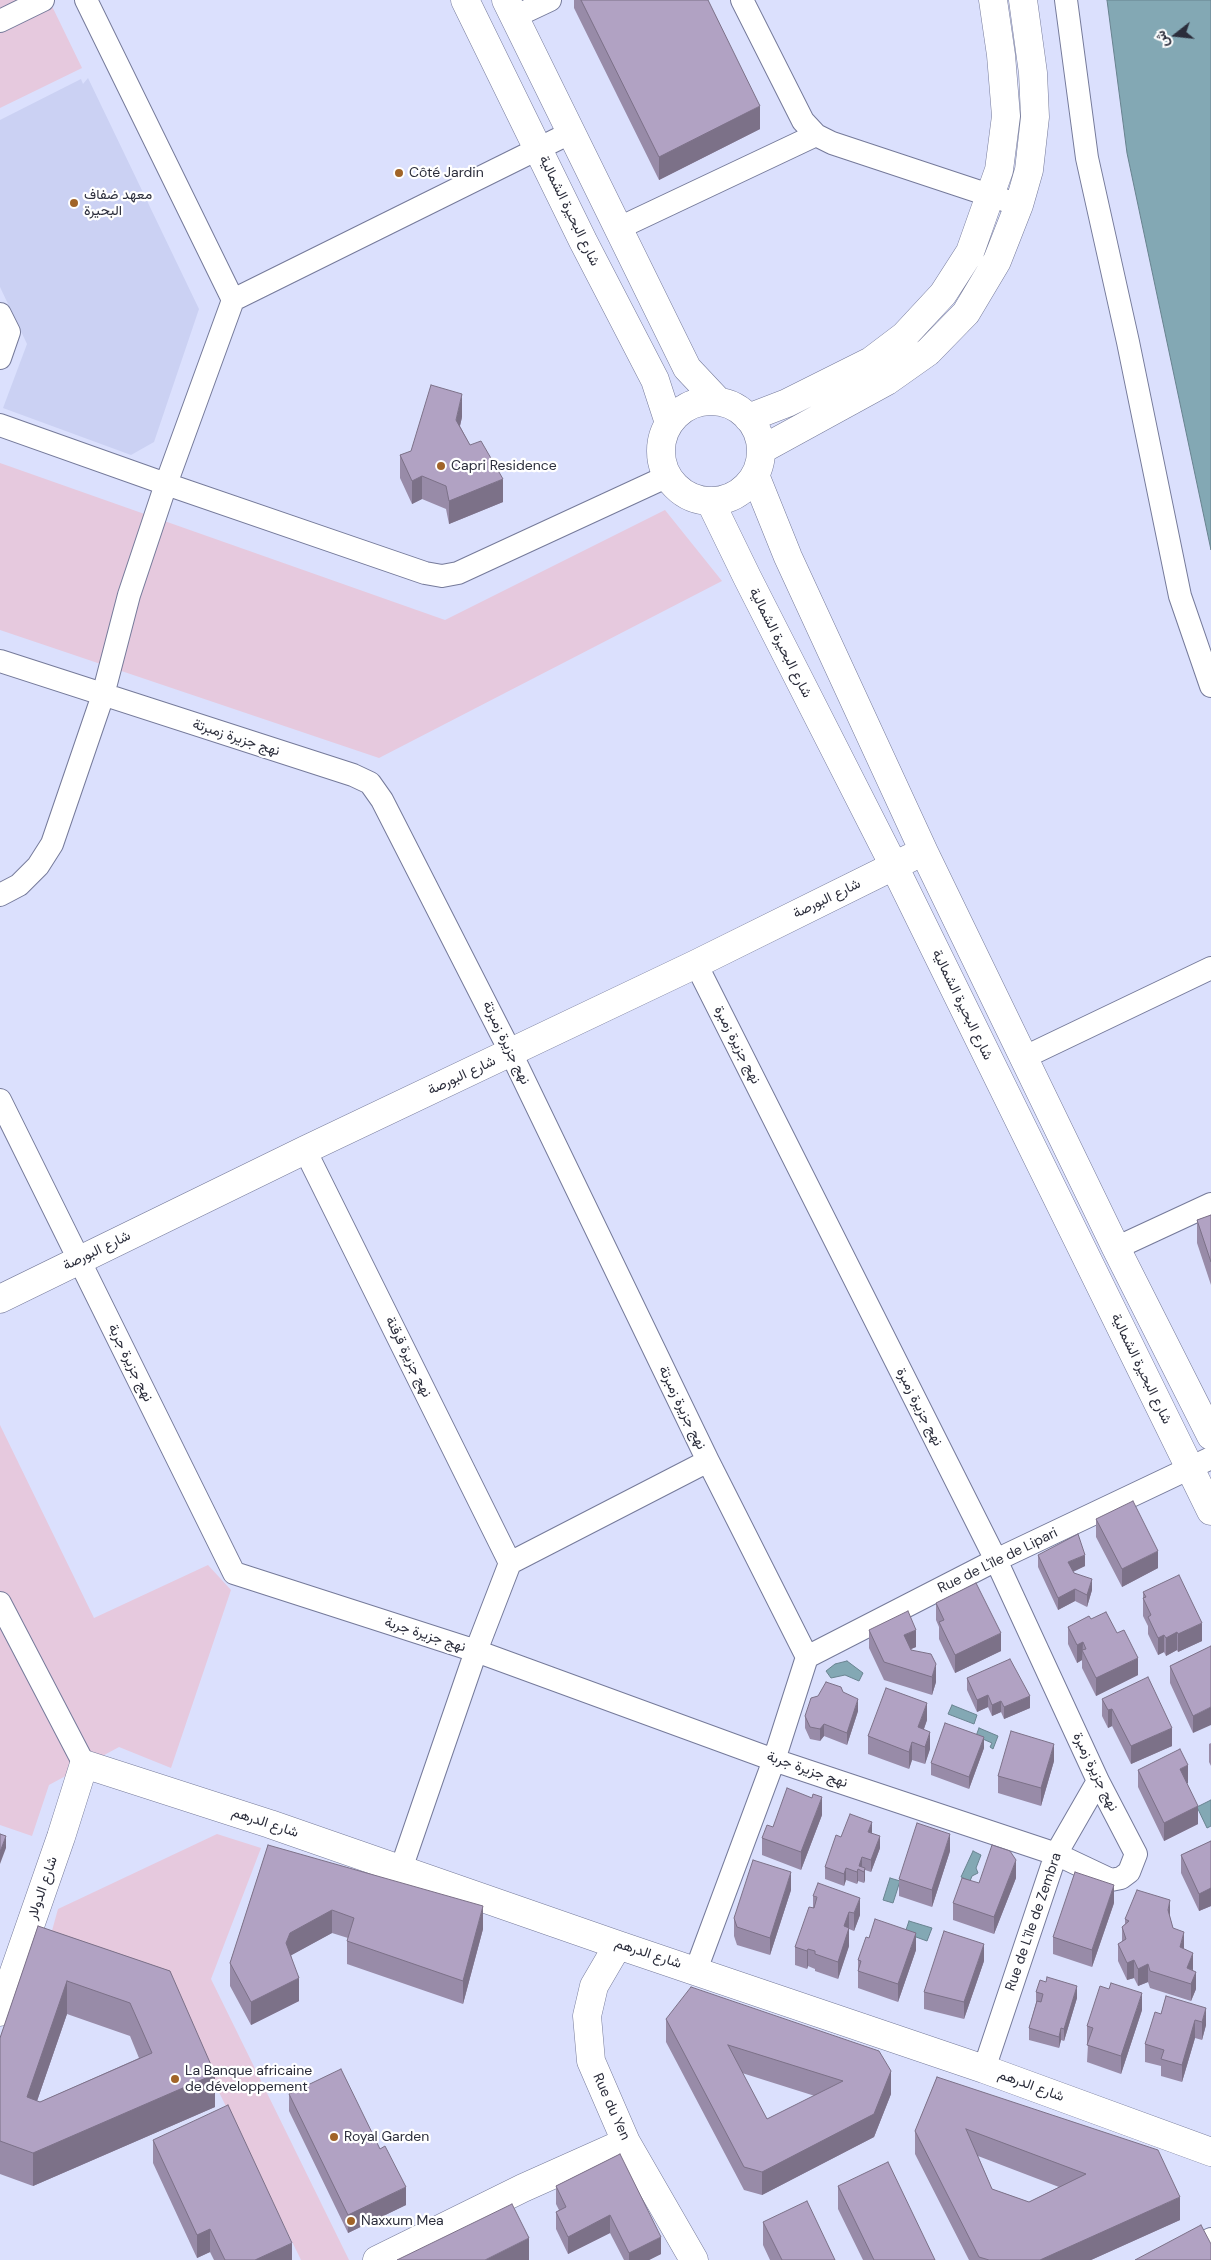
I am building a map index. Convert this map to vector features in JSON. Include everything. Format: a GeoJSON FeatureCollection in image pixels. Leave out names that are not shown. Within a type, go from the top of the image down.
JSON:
{"type":"FeatureCollection","features":[{"type":"Feature","properties":{"kind":"street"},"geometry":{"type":"LineString","coordinates":[[0,21],[43,0]]}},
{"type":"Feature","properties":{"kind":"street"},"geometry":{"type":"LineString","coordinates":[[86,0],[233,300]]}},
{"type":"Feature","properties":{"kind":"street","name":"شارع البحيرة الشمالية"},"geometry":{"type":"LineString","coordinates":[[465,0],[654,380],[669,424]]}},
{"type":"Feature","properties":{"kind":"street"},"geometry":{"type":"LineString","coordinates":[[550,0],[510,8],[687,368],[718,401]]}},
{"type":"Feature","properties":{"kind":"street"},"geometry":{"type":"LineString","coordinates":[[742,0],[803,121],[816,135],[832,144],[1019,205]]}},
{"type":"Feature","properties":{"kind":"street"},"geometry":{"type":"LineString","coordinates":[[748,418],[826,385],[870,361],[904,336],[943,294],[970,252],[999,170],[1006,116],[1001,54],[993,0]]}},
{"type":"Feature","properties":{"kind":"street"},"geometry":{"type":"LineString","coordinates":[[1023,0],[1033,74],[1034,117],[1029,170],[1019,205],[997,261],[966,313],[928,352],[887,381],[758,463],[743,489],[728,498],[710,501],[690,496],[674,484],[668,476],[661,450],[663,436],[669,424],[682,410],[699,402],[718,401],[735,406],[748,418],[757,432],[758,463],[788,557],[924,852],[1116,1248],[1211,1436]]}},
{"type":"Feature","properties":{"kind":"street"},"geometry":{"type":"LineString","coordinates":[[1066,0],[1087,158],[1128,342],[1180,596],[1211,686]]}},
{"type":"Feature","properties":{"kind":"street"},"geometry":{"type":"LineString","coordinates":[[0,895],[19,884],[38,866],[52,844],[103,695],[129,595],[166,484],[233,300],[570,133]]}},
{"type":"Feature","properties":{"kind":"street"},"geometry":{"type":"LineString","coordinates":[[617,229],[816,135]]}},
{"type":"Feature","properties":{"kind":"street"},"geometry":{"type":"LineString","coordinates":[[0,314],[9,332],[0,358]]}},
{"type":"Feature","properties":{"kind":"street"},"geometry":{"type":"LineString","coordinates":[[0,425],[166,484],[425,572],[442,576],[458,573],[668,476]]}},
{"type":"Feature","properties":{"kind":"street","name":"شارع البحيرة الشمالية"},"geometry":{"type":"LineString","coordinates":[[710,501],[751,586],[1200,1463],[1211,1511]]}},
{"type":"Feature","properties":{"kind":"street","name":"نهج جزيرة زمبرتة"},"geometry":{"type":"LineString","coordinates":[[0,661],[353,775],[370,783],[382,800],[511,1053],[708,1462],[807,1657]]}},
{"type":"Feature","properties":{"kind":"street","name":"شارع البورصة"},"geometry":{"type":"LineString","coordinates":[[0,1298],[696,964],[924,852]]}},
{"type":"Feature","properties":{"kind":"street","name":"نهج جزيرة زمبرة"},"geometry":{"type":"LineString","coordinates":[[696,964],[996,1560],[1098,1781],[1136,1854],[1129,1872],[1121,1878],[1111,1880]]}},
{"type":"Feature","properties":{"kind":"street"},"geometry":{"type":"LineString","coordinates":[[1024,1058],[1211,968]]}},
{"type":"Feature","properties":{"kind":"street","name":"نهج جزيرة جربة"},"geometry":{"type":"LineString","coordinates":[[0,1100],[234,1572],[476,1651],[774,1760],[1056,1854],[1111,1880]]}},
{"type":"Feature","properties":{"kind":"street","name":"نهج جزيرة قرقنة"},"geometry":{"type":"LineString","coordinates":[[305,1150],[510,1564]]}},
{"type":"Feature","properties":{"kind":"street"},"geometry":{"type":"LineString","coordinates":[[1116,1248],[1211,1204]]}},
{"type":"Feature","properties":{"kind":"street"},"geometry":{"type":"LineString","coordinates":[[402,1869],[476,1651],[510,1564],[708,1462]]}},
{"type":"Feature","properties":{"kind":"street","name":"Rue de L'île de Lipari"},"geometry":{"type":"LineString","coordinates":[[807,1657],[996,1560],[1200,1463]]}},
{"type":"Feature","properties":{"kind":"street"},"geometry":{"type":"LineString","coordinates":[[0,1603],[84,1764]]}},
{"type":"Feature","properties":{"kind":"street"},"geometry":{"type":"LineString","coordinates":[[696,1970],[774,1760],[807,1657]]}},
{"type":"Feature","properties":{"kind":"street","name":"شارع الدرهم"},"geometry":{"type":"LineString","coordinates":[[84,1764],[270,1824],[618,1945],[984,2068],[1211,2152]]}},
{"type":"Feature","properties":{"kind":"street","name":"شارع الدولار"},"geometry":{"type":"LineString","coordinates":[[0,2012],[84,1764]]}},
{"type":"Feature","properties":{"kind":"street","name":"Rue de L'île de Zembra"},"geometry":{"type":"LineString","coordinates":[[984,2068],[1056,1854],[1098,1781]]}},
{"type":"Feature","properties":{"kind":"street","name":"Rue du Yen"},"geometry":{"type":"LineString","coordinates":[[618,1945],[594,1986],[587,2016],[591,2061],[626,2142],[694,2260]]}},
{"type":"Feature","properties":{"kind":"street"},"geometry":{"type":"LineString","coordinates":[[376,2260],[524,2188],[626,2142]]}},
{"type":"Feature","properties":{"kind":"street"},"geometry":{"type":"LineString","coordinates":[[1166,2260],[1211,2239]]}},
{"type":"Feature","properties":{"kind":"shaded area"},"geometry":{"type":"Polygon","coordinates":[[[0,0],[49,0],[82,68],[0,108],[0,0]]]}},
{"type":"Feature","properties":{"kind":"shaded area"},"geometry":{"type":"Polygon","coordinates":[[[1107,0],[1211,0],[1211,550],[1127,153],[1107,0]]]}},
{"type":"Feature","properties":{"kind":"shaded area","name":"معهد ضفاف البحيرة"},"geometry":{"type":"Polygon","coordinates":[[[88,78],[199,309],[154,442],[131,455],[3,408],[27,344],[0,287],[0,120],[81,79],[83,84],[88,78]]]}},
{"type":"Feature","properties":{"kind":"shaded area"},"geometry":{"type":"Polygon","coordinates":[[[0,463],[445,620],[665,510],[722,581],[379,758],[0,630],[0,463]]]}},
{"type":"Feature","properties":{"kind":"shaded area"},"geometry":{"type":"Polygon","coordinates":[[[0,1425],[94,1618],[208,1565],[231,1590],[171,1768],[119,1747],[49,1785],[32,1836],[0,1825],[0,1425]]]}},
{"type":"Feature","properties":{"kind":"shaded area"},"geometry":{"type":"Polygon","coordinates":[[[847,1661],[863,1673],[859,1681],[845,1675],[831,1678],[826,1671],[835,1664],[847,1661]]]}},
{"type":"Feature","properties":{"kind":"shaded area"},"geometry":{"type":"Polygon","coordinates":[[[952,1705],[977,1715],[974,1724],[948,1714],[952,1705]]]}},
{"type":"Feature","properties":{"kind":"shaded area"},"geometry":{"type":"Polygon","coordinates":[[[979,1728],[998,1736],[993,1749],[990,1747],[992,1743],[976,1736],[979,1728]]]}},
{"type":"Feature","properties":{"kind":"shaded area"},"geometry":{"type":"Polygon","coordinates":[[[1211,1800],[1211,1826],[1207,1828],[1197,1807],[1211,1800]]]}},
{"type":"Feature","properties":{"kind":"shaded area"},"geometry":{"type":"Polygon","coordinates":[[[217,1834],[261,1848],[211,1979],[349,2260],[301,2260],[174,2000],[45,1956],[58,1909],[217,1834]]]}},
{"type":"Feature","properties":{"kind":"shaded area"},"geometry":{"type":"Polygon","coordinates":[[[973,1851],[981,1855],[976,1868],[978,1873],[972,1876],[970,1881],[961,1877],[973,1851]]]}},
{"type":"Feature","properties":{"kind":"shaded area"},"geometry":{"type":"Polygon","coordinates":[[[890,1878],[900,1881],[893,1903],[883,1900],[890,1878]]]}},
{"type":"Feature","properties":{"kind":"shaded area"},"geometry":{"type":"Polygon","coordinates":[[[909,1921],[932,1928],[927,1941],[905,1933],[909,1921]]]}},
{"type":"Feature","properties":{"kind":"building"},"geometry":{"type":"Polygon","coordinates":[[[581,0],[708,0],[760,106],[659,157],[581,0]]]}},
{"type":"Feature","properties":{"kind":"building","name":"Capri Residence"},"geometry":{"type":"Polygon","coordinates":[[[431,385],[462,394],[456,420],[470,445],[481,441],[503,479],[449,501],[446,486],[422,476],[412,481],[400,455],[411,451],[431,385]]]}},
{"type":"Feature","properties":{"kind":"building"},"geometry":{"type":"Polygon","coordinates":[[[1211,1215],[1211,1262],[1197,1220],[1211,1215]]]}},
{"type":"Feature","properties":{"kind":"building"},"geometry":{"type":"Polygon","coordinates":[[[1133,1501],[1158,1551],[1122,1569],[1096,1519],[1133,1501]]]}},
{"type":"Feature","properties":{"kind":"building"},"geometry":{"type":"Polygon","coordinates":[[[1078,1534],[1085,1555],[1068,1562],[1074,1573],[1092,1579],[1087,1595],[1075,1589],[1058,1598],[1038,1555],[1078,1534]]]}},
{"type":"Feature","properties":{"kind":"building"},"geometry":{"type":"Polygon","coordinates":[[[1179,1575],[1202,1623],[1178,1634],[1177,1632],[1166,1638],[1164,1635],[1158,1638],[1148,1617],[1151,1615],[1143,1598],[1146,1597],[1143,1592],[1179,1575]]]}},
{"type":"Feature","properties":{"kind":"building"},"geometry":{"type":"Polygon","coordinates":[[[976,1583],[1001,1633],[955,1655],[939,1622],[944,1620],[936,1603],[976,1583]]]}},
{"type":"Feature","properties":{"kind":"building"},"geometry":{"type":"Polygon","coordinates":[[[908,1611],[916,1630],[904,1635],[911,1650],[931,1654],[936,1664],[932,1677],[884,1662],[869,1630],[908,1611]]]}},
{"type":"Feature","properties":{"kind":"building"},"geometry":{"type":"Polygon","coordinates":[[[1106,1612],[1117,1633],[1124,1630],[1138,1658],[1096,1678],[1082,1650],[1086,1649],[1083,1642],[1077,1645],[1068,1627],[1089,1616],[1091,1619],[1106,1612]]]}},
{"type":"Feature","properties":{"kind":"building"},"geometry":{"type":"Polygon","coordinates":[[[1211,1646],[1211,1707],[1193,1716],[1170,1666],[1211,1646]]]}},
{"type":"Feature","properties":{"kind":"building"},"geometry":{"type":"Polygon","coordinates":[[[1010,1659],[1030,1696],[1004,1707],[1001,1701],[992,1705],[988,1695],[977,1700],[967,1678],[1010,1659]]]}},
{"type":"Feature","properties":{"kind":"building"},"geometry":{"type":"Polygon","coordinates":[[[1148,1677],[1172,1728],[1131,1746],[1112,1709],[1108,1710],[1102,1699],[1148,1677]]]}},
{"type":"Feature","properties":{"kind":"building"},"geometry":{"type":"Polygon","coordinates":[[[826,1682],[841,1687],[843,1692],[858,1699],[847,1733],[824,1724],[820,1729],[810,1727],[805,1716],[811,1698],[818,1696],[826,1682]]]}},
{"type":"Feature","properties":{"kind":"building"},"geometry":{"type":"Polygon","coordinates":[[[886,1688],[927,1703],[918,1727],[930,1732],[925,1747],[912,1742],[909,1752],[868,1736],[886,1688]]]}},
{"type":"Feature","properties":{"kind":"building"},"geometry":{"type":"Polygon","coordinates":[[[945,1723],[984,1737],[969,1777],[931,1763],[945,1723]]]}},
{"type":"Feature","properties":{"kind":"building"},"geometry":{"type":"Polygon","coordinates":[[[1011,1731],[1054,1744],[1041,1788],[998,1776],[1011,1731]]]}},
{"type":"Feature","properties":{"kind":"building"},"geometry":{"type":"Polygon","coordinates":[[[1180,1749],[1188,1765],[1180,1769],[1198,1806],[1164,1823],[1138,1770],[1180,1749]]]}},
{"type":"Feature","properties":{"kind":"building"},"geometry":{"type":"Polygon","coordinates":[[[787,1788],[812,1798],[813,1794],[822,1797],[801,1852],[762,1838],[767,1825],[773,1827],[787,1788]]]}},
{"type":"Feature","properties":{"kind":"building"},"geometry":{"type":"Polygon","coordinates":[[[850,1814],[872,1822],[868,1832],[880,1836],[871,1860],[862,1857],[859,1866],[865,1868],[864,1872],[858,1869],[857,1872],[846,1868],[844,1874],[825,1867],[836,1835],[841,1837],[850,1814]]]}},
{"type":"Feature","properties":{"kind":"building"},"geometry":{"type":"Polygon","coordinates":[[[917,1823],[950,1834],[932,1890],[899,1879],[917,1823]]]}},
{"type":"Feature","properties":{"kind":"building"},"geometry":{"type":"Polygon","coordinates":[[[0,1834],[6,1836],[0,1852],[0,1834]]]}},
{"type":"Feature","properties":{"kind":"building"},"geometry":{"type":"Polygon","coordinates":[[[1211,1841],[1211,1888],[1199,1894],[1181,1855],[1211,1841]]]}},
{"type":"Feature","properties":{"kind":"building"},"geometry":{"type":"Polygon","coordinates":[[[268,1845],[483,1906],[463,1981],[347,1941],[354,1918],[332,1910],[290,1933],[286,1943],[299,1978],[251,2002],[230,1963],[268,1845]]]}},
{"type":"Feature","properties":{"kind":"building"},"geometry":{"type":"Polygon","coordinates":[[[992,1845],[1010,1851],[1016,1860],[994,1917],[953,1903],[962,1878],[979,1883],[992,1845]]]}},
{"type":"Feature","properties":{"kind":"building"},"geometry":{"type":"Polygon","coordinates":[[[753,1860],[791,1872],[770,1938],[737,1927],[734,1918],[753,1860]]]}},
{"type":"Feature","properties":{"kind":"building"},"geometry":{"type":"Polygon","coordinates":[[[1075,1872],[1114,1885],[1092,1950],[1053,1937],[1075,1872]]]}},
{"type":"Feature","properties":{"kind":"building"},"geometry":{"type":"Polygon","coordinates":[[[818,1883],[860,1898],[854,1913],[849,1912],[844,1926],[849,1928],[838,1962],[815,1954],[815,1951],[808,1949],[807,1951],[795,1947],[809,1907],[814,1908],[817,1897],[813,1896],[818,1883]]]}},
{"type":"Feature","properties":{"kind":"building"},"geometry":{"type":"Polygon","coordinates":[[[1137,1890],[1170,1900],[1168,1910],[1173,1928],[1184,1932],[1180,1947],[1193,1953],[1187,1968],[1196,1972],[1191,1984],[1150,1971],[1148,1964],[1138,1969],[1134,1960],[1127,1963],[1118,1944],[1126,1939],[1122,1927],[1129,1921],[1125,1919],[1137,1890]]]}},
{"type":"Feature","properties":{"kind":"building"},"geometry":{"type":"Polygon","coordinates":[[[875,1919],[916,1933],[898,1984],[858,1971],[861,1961],[858,1960],[866,1937],[869,1938],[875,1919]]]}},
{"type":"Feature","properties":{"kind":"building"},"geometry":{"type":"Polygon","coordinates":[[[38,1926],[170,1971],[215,2074],[33,2153],[0,2141],[0,2038],[38,1926]],[[67,1981],[27,2097],[40,2102],[152,2053],[130,2003],[67,1981]]]}},
{"type":"Feature","properties":{"kind":"building"},"geometry":{"type":"Polygon","coordinates":[[[944,1931],[984,1944],[964,2002],[924,1992],[944,1931]]]}},
{"type":"Feature","properties":{"kind":"building"},"geometry":{"type":"Polygon","coordinates":[[[1047,1977],[1077,1986],[1064,2029],[1061,2028],[1059,2037],[1029,2028],[1037,2001],[1041,2002],[1043,1994],[1036,1992],[1040,1980],[1046,1982],[1047,1977]]]}},
{"type":"Feature","properties":{"kind":"building"},"geometry":{"type":"Polygon","coordinates":[[[1111,1983],[1142,1993],[1121,2056],[1087,2045],[1093,2028],[1087,2026],[1100,1986],[1109,1989],[1111,1983]]]}},
{"type":"Feature","properties":{"kind":"building"},"geometry":{"type":"Polygon","coordinates":[[[691,1987],[879,2051],[891,2071],[874,2114],[762,2172],[744,2167],[666,2019],[691,1987]],[[728,2045],[767,2119],[843,2081],[728,2045]]]}},
{"type":"Feature","properties":{"kind":"building"},"geometry":{"type":"Polygon","coordinates":[[[1166,1996],[1206,2008],[1202,2022],[1195,2020],[1182,2065],[1161,2059],[1164,2050],[1145,2044],[1155,2012],[1161,2014],[1166,1996]]]}},
{"type":"Feature","properties":{"kind":"building","name":"Royal Garden"},"geometry":{"type":"Polygon","coordinates":[[[341,2069],[380,2149],[385,2146],[406,2187],[348,2215],[289,2094],[341,2069]]]}},
{"type":"Feature","properties":{"kind":"building"},"geometry":{"type":"Polygon","coordinates":[[[937,2077],[1158,2150],[1180,2197],[1040,2260],[989,2260],[979,2257],[915,2131],[937,2077]],[[966,2129],[992,2189],[1029,2202],[1086,2174],[966,2129]]]}},
{"type":"Feature","properties":{"kind":"building"},"geometry":{"type":"Polygon","coordinates":[[[228,2105],[292,2243],[255,2260],[225,2260],[210,2229],[197,2235],[153,2140],[228,2105]]]}},
{"type":"Feature","properties":{"kind":"building"},"geometry":{"type":"Polygon","coordinates":[[[620,2154],[661,2237],[629,2253],[610,2215],[568,2237],[556,2212],[566,2207],[556,2186],[620,2154]]]}},
{"type":"Feature","properties":{"kind":"building"},"geometry":{"type":"Polygon","coordinates":[[[888,2162],[935,2260],[874,2260],[838,2186],[888,2162]]]}},
{"type":"Feature","properties":{"kind":"building"},"geometry":{"type":"Polygon","coordinates":[[[807,2201],[835,2260],[782,2260],[763,2222],[807,2201]]]}},
{"type":"Feature","properties":{"kind":"building"},"geometry":{"type":"Polygon","coordinates":[[[512,2204],[529,2238],[485,2260],[397,2260],[512,2204]]]}},
{"type":"Feature","properties":{"kind":"building"},"geometry":{"type":"Polygon","coordinates":[[[1201,2225],[1211,2244],[1211,2260],[1135,2260],[1201,2225]]]}},
{"type":"Feature","properties":{"kind":"place","name":"Côté Jardin"},"geometry":{"type":"Point","coordinates":[399,173]}},
{"type":"Feature","properties":{"kind":"place","name":"معهد ضفاف البحيرة"},"geometry":{"type":"Point","coordinates":[74,203]}},
{"type":"Feature","properties":{"kind":"place","name":"Capri Residence"},"geometry":{"type":"Point","coordinates":[441,466]}},
{"type":"Feature","properties":{"kind":"place","name":"La Banque africaine de développement"},"geometry":{"type":"Point","coordinates":[175,2079]}},
{"type":"Feature","properties":{"kind":"place","name":"Royal Garden"},"geometry":{"type":"Point","coordinates":[334,2137]}},
{"type":"Feature","properties":{"kind":"place","name":"Naxxum Mea"},"geometry":{"type":"Point","coordinates":[351,2221]}}]}
